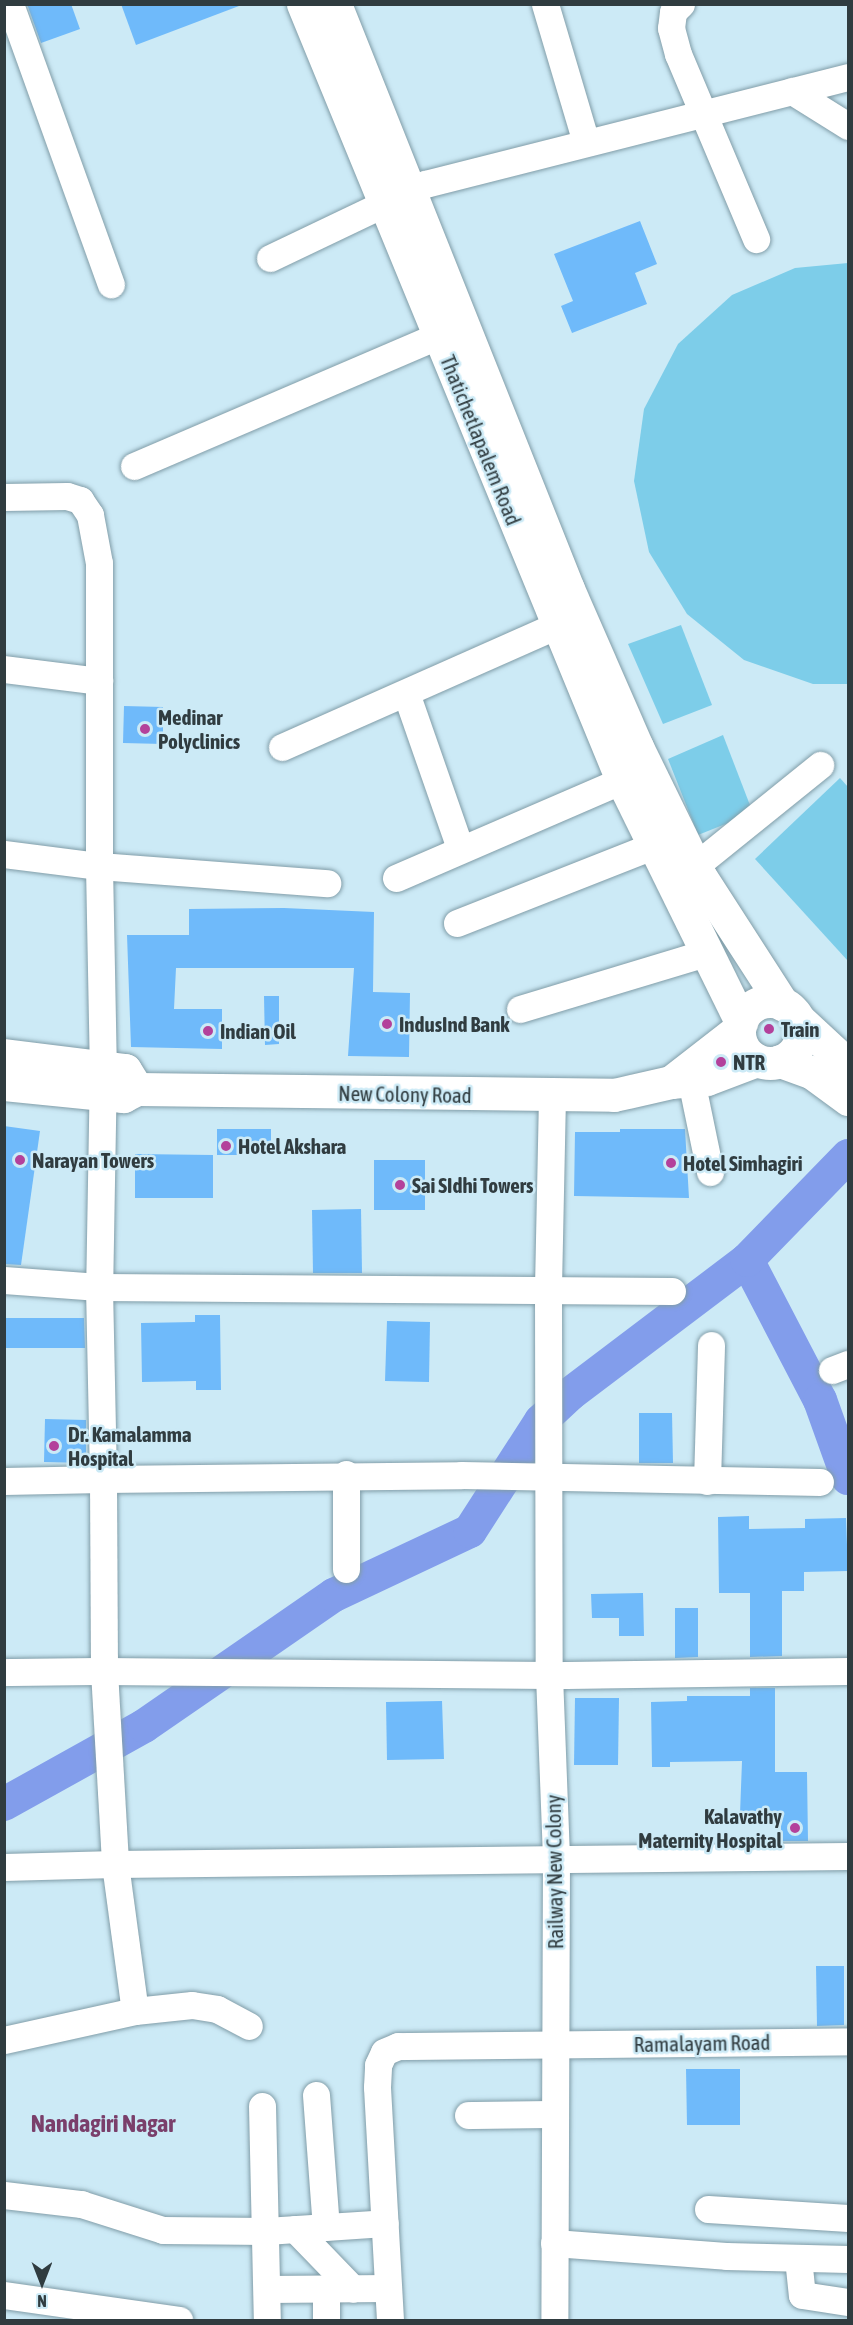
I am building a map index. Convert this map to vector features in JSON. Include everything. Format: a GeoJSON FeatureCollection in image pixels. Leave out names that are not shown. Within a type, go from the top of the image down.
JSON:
{"type":"FeatureCollection","features":[{"type":"Feature","properties":{"kind":"main road","name":"Thatichetlapalem Road"},"geometry":{"type":"LineString","coordinates":[[303,4],[396,197],[439,335],[622,780],[673,861]]}},
{"type":"Feature","properties":{"kind":"main road"},"geometry":{"type":"LineString","coordinates":[[335,4],[396,197],[568,589],[706,953],[740,1025],[743,1048],[769,1061],[844,1083]]}},
{"type":"Feature","properties":{"kind":"main road"},"geometry":{"type":"LineString","coordinates":[[673,861],[844,1083]]}},
{"type":"Feature","properties":{"kind":"main road"},"geometry":{"type":"LineString","coordinates":[[681,1081],[740,1025],[758,1004],[790,1011]]}},
{"type":"Feature","properties":{"kind":"main road"},"geometry":{"type":"LineString","coordinates":[[769,1061],[796,1048],[800,1039],[790,1011]]}},
{"type":"Feature","properties":{"kind":"main road","name":"New Colony Road"},"geometry":{"type":"LineString","coordinates":[[4,1055],[103,1081],[123,1096],[137,1089],[614,1095],[735,1071],[769,1061]]}},
{"type":"Feature","properties":{"kind":"main road","name":"New Colony Road"},"geometry":{"type":"LineString","coordinates":[[4,1084],[103,1081]]}},
{"type":"Feature","properties":{"kind":"street"},"geometry":{"type":"LineString","coordinates":[[10,4],[111,284]]}},
{"type":"Feature","properties":{"kind":"street"},"geometry":{"type":"LineString","coordinates":[[545,4],[586,142]]}},
{"type":"Feature","properties":{"kind":"street"},"geometry":{"type":"LineString","coordinates":[[681,4],[673,12],[671,28],[701,116],[756,239]]}},
{"type":"Feature","properties":{"kind":"street"},"geometry":{"type":"LineString","coordinates":[[270,258],[396,197],[586,142],[701,116],[849,77]]}},
{"type":"Feature","properties":{"kind":"street"},"geometry":{"type":"LineString","coordinates":[[792,91],[849,126]]}},
{"type":"Feature","properties":{"kind":"street"},"geometry":{"type":"LineString","coordinates":[[134,466],[439,335]]}},
{"type":"Feature","properties":{"kind":"street"},"geometry":{"type":"LineString","coordinates":[[4,497],[67,496],[80,500],[90,515],[99,563],[99,866],[103,1081],[99,1287],[104,1671],[115,1864],[135,2012]]}},
{"type":"Feature","properties":{"kind":"street"},"geometry":{"type":"LineString","coordinates":[[282,747],[557,625]]}},
{"type":"Feature","properties":{"kind":"street"},"geometry":{"type":"LineString","coordinates":[[4,669],[99,681]]}},
{"type":"Feature","properties":{"kind":"street"},"geometry":{"type":"LineString","coordinates":[[406,693],[460,848]]}},
{"type":"Feature","properties":{"kind":"street"},"geometry":{"type":"LineString","coordinates":[[457,923],[673,861],[819,765]]}},
{"type":"Feature","properties":{"kind":"street"},"geometry":{"type":"LineString","coordinates":[[396,878],[460,848],[622,780]]}},
{"type":"Feature","properties":{"kind":"street"},"geometry":{"type":"LineString","coordinates":[[4,854],[99,866],[327,883]]}},
{"type":"Feature","properties":{"kind":"street"},"geometry":{"type":"LineString","coordinates":[[520,1009],[706,953]]}},
{"type":"Feature","properties":{"kind":"street"},"geometry":{"type":"LineString","coordinates":[[681,1081],[710,1173]]}},
{"type":"Feature","properties":{"kind":"street","name":"Railway New Colony"},"geometry":{"type":"LineString","coordinates":[[552,1096],[548,1292],[550,1424],[539,1479],[556,1857],[554,2320]]}},
{"type":"Feature","properties":{"kind":"street"},"geometry":{"type":"LineString","coordinates":[[4,1280],[99,1287],[548,1292],[672,1291]]}},
{"type":"Feature","properties":{"kind":"street"},"geometry":{"type":"LineString","coordinates":[[707,1481],[711,1345]]}},
{"type":"Feature","properties":{"kind":"street"},"geometry":{"type":"LineString","coordinates":[[346,1475],[346,1569]]}},
{"type":"Feature","properties":{"kind":"street"},"geometry":{"type":"LineString","coordinates":[[4,1481],[492,1475],[539,1479],[819,1482]]}},
{"type":"Feature","properties":{"kind":"street"},"geometry":{"type":"LineString","coordinates":[[4,1672],[549,1675],[849,1671]]}},
{"type":"Feature","properties":{"kind":"street"},"geometry":{"type":"LineString","coordinates":[[4,1867],[556,1857],[849,1856]]}},
{"type":"Feature","properties":{"kind":"street"},"geometry":{"type":"LineString","coordinates":[[4,2040],[135,2012],[203,2005],[249,2026]]}},
{"type":"Feature","properties":{"kind":"street","name":"Ramalayam Road"},"geometry":{"type":"LineString","coordinates":[[385,2223],[377,2087],[378,2065],[384,2052],[398,2046],[849,2041]]}},
{"type":"Feature","properties":{"kind":"street"},"geometry":{"type":"LineString","coordinates":[[316,2095],[326,2227]]}},
{"type":"Feature","properties":{"kind":"street"},"geometry":{"type":"LineString","coordinates":[[262,2106],[267,2320]]}},
{"type":"Feature","properties":{"kind":"street"},"geometry":{"type":"LineString","coordinates":[[468,2115],[555,2114]]}},
{"type":"Feature","properties":{"kind":"street"},"geometry":{"type":"LineString","coordinates":[[4,2195],[81,2204],[164,2230],[266,2231],[385,2223],[390,2320]]}},
{"type":"Feature","properties":{"kind":"street"},"geometry":{"type":"LineString","coordinates":[[708,2209],[849,2218]]}},
{"type":"Feature","properties":{"kind":"street"},"geometry":{"type":"LineString","coordinates":[[295,2229],[353,2289]]}},
{"type":"Feature","properties":{"kind":"street"},"geometry":{"type":"LineString","coordinates":[[554,2243],[849,2259]]}},
{"type":"Feature","properties":{"kind":"street"},"geometry":{"type":"LineString","coordinates":[[798,2258],[802,2295],[849,2302]]}},
{"type":"Feature","properties":{"kind":"street"},"geometry":{"type":"LineString","coordinates":[[267,2289],[388,2288]]}},
{"type":"Feature","properties":{"kind":"street"},"geometry":{"type":"LineString","coordinates":[[326,2289],[326,2320]]}},
{"type":"Feature","properties":{"kind":"street"},"geometry":{"type":"LineString","coordinates":[[4,2295],[158,2320]]}},
{"type":"Feature","properties":{"kind":"shaded area"},"geometry":{"type":"Polygon","coordinates":[[[848,263],[848,684],[813,684],[744,660],[687,614],[649,552],[634,481],[644,409],[678,344],[732,295],[795,268],[848,263]]]}},
{"type":"Feature","properties":{"kind":"shaded area"},"geometry":{"type":"Polygon","coordinates":[[[681,625],[712,705],[663,724],[628,644],[681,625]]]}},
{"type":"Feature","properties":{"kind":"shaded area"},"geometry":{"type":"Polygon","coordinates":[[[723,735],[753,813],[698,835],[668,759],[723,735]]]}},
{"type":"Feature","properties":{"kind":"shaded area"},"geometry":{"type":"Polygon","coordinates":[[[840,778],[848,787],[848,961],[755,859],[840,778]]]}},
{"type":"Feature","properties":{"kind":"building"},"geometry":{"type":"Polygon","coordinates":[[[27,4],[71,4],[80,29],[41,43],[27,4]]]}},
{"type":"Feature","properties":{"kind":"building"},"geometry":{"type":"Polygon","coordinates":[[[121,4],[239,4],[239,6],[136,45],[121,4]]]}},
{"type":"Feature","properties":{"kind":"building"},"geometry":{"type":"Polygon","coordinates":[[[640,221],[657,264],[635,273],[647,304],[572,333],[561,306],[573,301],[554,254],[640,221]]]}},
{"type":"Feature","properties":{"kind":"building"},"geometry":{"type":"Polygon","coordinates":[[[124,706],[163,707],[163,744],[123,743],[124,706]]]}},
{"type":"Feature","properties":{"kind":"building"},"geometry":{"type":"Polygon","coordinates":[[[284,908],[374,912],[373,992],[410,993],[409,1057],[348,1056],[354,968],[176,968],[174,1009],[222,1009],[222,1049],[131,1047],[127,935],[189,935],[189,909],[284,908]]]}},
{"type":"Feature","properties":{"kind":"building"},"geometry":{"type":"Polygon","coordinates":[[[264,996],[279,996],[279,1044],[265,1045],[264,996]]]}},
{"type":"Feature","properties":{"kind":"building"},"geometry":{"type":"Polygon","coordinates":[[[4,1126],[40,1131],[21,1265],[4,1264],[4,1126]]]}},
{"type":"Feature","properties":{"kind":"building"},"geometry":{"type":"Polygon","coordinates":[[[217,1129],[271,1129],[271,1155],[217,1155],[217,1129]]]}},
{"type":"Feature","properties":{"kind":"building"},"geometry":{"type":"Polygon","coordinates":[[[620,1129],[685,1129],[689,1198],[574,1196],[575,1132],[620,1132],[620,1129]]]}},
{"type":"Feature","properties":{"kind":"building"},"geometry":{"type":"Polygon","coordinates":[[[135,1154],[213,1155],[213,1198],[135,1198],[135,1154]]]}},
{"type":"Feature","properties":{"kind":"building","name":"Sai SIdhi Towers"},"geometry":{"type":"Polygon","coordinates":[[[374,1160],[425,1160],[425,1210],[374,1210],[374,1160]]]}},
{"type":"Feature","properties":{"kind":"building"},"geometry":{"type":"Polygon","coordinates":[[[361,1209],[362,1273],[313,1273],[312,1210],[361,1209]]]}},
{"type":"Feature","properties":{"kind":"building"},"geometry":{"type":"Polygon","coordinates":[[[195,1315],[220,1315],[221,1390],[196,1390],[196,1381],[142,1382],[141,1323],[195,1322],[195,1315]]]}},
{"type":"Feature","properties":{"kind":"building"},"geometry":{"type":"Polygon","coordinates":[[[4,1318],[84,1318],[85,1348],[4,1348],[4,1318]]]}},
{"type":"Feature","properties":{"kind":"building"},"geometry":{"type":"Polygon","coordinates":[[[387,1321],[430,1322],[429,1382],[385,1381],[387,1321]]]}},
{"type":"Feature","properties":{"kind":"building"},"geometry":{"type":"Polygon","coordinates":[[[639,1413],[672,1413],[673,1463],[639,1463],[639,1413]]]}},
{"type":"Feature","properties":{"kind":"building"},"geometry":{"type":"Polygon","coordinates":[[[45,1419],[86,1420],[86,1463],[44,1462],[45,1419]]]}},
{"type":"Feature","properties":{"kind":"building"},"geometry":{"type":"Polygon","coordinates":[[[749,1516],[749,1529],[805,1528],[805,1519],[846,1518],[848,1571],[804,1572],[804,1591],[782,1591],[782,1656],[750,1657],[750,1593],[719,1593],[718,1517],[749,1516]]]}},
{"type":"Feature","properties":{"kind":"building"},"geometry":{"type":"Polygon","coordinates":[[[643,1593],[644,1636],[619,1636],[619,1618],[592,1618],[591,1594],[643,1593]]]}},
{"type":"Feature","properties":{"kind":"building"},"geometry":{"type":"Polygon","coordinates":[[[675,1608],[698,1608],[698,1657],[675,1658],[675,1608]]]}},
{"type":"Feature","properties":{"kind":"building"},"geometry":{"type":"Polygon","coordinates":[[[750,1688],[775,1688],[775,1772],[807,1772],[808,1841],[781,1841],[781,1813],[740,1814],[742,1761],[670,1762],[670,1767],[652,1767],[651,1702],[687,1701],[687,1696],[750,1696],[750,1688]]]}},
{"type":"Feature","properties":{"kind":"building"},"geometry":{"type":"Polygon","coordinates":[[[575,1698],[619,1698],[618,1765],[574,1765],[575,1698]]]}},
{"type":"Feature","properties":{"kind":"building"},"geometry":{"type":"Polygon","coordinates":[[[442,1701],[444,1759],[387,1760],[386,1702],[442,1701]]]}},
{"type":"Feature","properties":{"kind":"building"},"geometry":{"type":"Polygon","coordinates":[[[816,1966],[844,1966],[844,2025],[817,2026],[816,1966]]]}},
{"type":"Feature","properties":{"kind":"building"},"geometry":{"type":"Polygon","coordinates":[[[686,2069],[740,2069],[740,2125],[687,2125],[686,2069]]]}},
{"type":"Feature","properties":{"kind":"waterway"},"geometry":{"type":"LineString","coordinates":[[4,1804],[144,1726],[334,1595],[470,1531],[541,1421],[570,1394],[747,1260],[848,1156]]}},
{"type":"Feature","properties":{"kind":"waterway"},"geometry":{"type":"LineString","coordinates":[[747,1260],[820,1400],[848,1478]]}},
{"type":"Feature","properties":{"kind":"place","name":"Medinar Polyclinics"},"geometry":{"type":"Point","coordinates":[145,729]}},
{"type":"Feature","properties":{"kind":"place","name":"IndusInd Bank"},"geometry":{"type":"Point","coordinates":[387,1024]}},
{"type":"Feature","properties":{"kind":"place","name":"Train"},"geometry":{"type":"Point","coordinates":[769,1029]}},
{"type":"Feature","properties":{"kind":"place","name":"Indian Oil"},"geometry":{"type":"Point","coordinates":[208,1031]}},
{"type":"Feature","properties":{"kind":"place","name":"NTR"},"geometry":{"type":"Point","coordinates":[721,1062]}},
{"type":"Feature","properties":{"kind":"place","name":"Hotel Akshara"},"geometry":{"type":"Point","coordinates":[226,1146]}},
{"type":"Feature","properties":{"kind":"place","name":"Narayan Towers"},"geometry":{"type":"Point","coordinates":[20,1160]}},
{"type":"Feature","properties":{"kind":"place","name":"Hotel Simhagiri"},"geometry":{"type":"Point","coordinates":[671,1163]}},
{"type":"Feature","properties":{"kind":"place","name":"Sai SIdhi Towers"},"geometry":{"type":"Point","coordinates":[400,1185]}},
{"type":"Feature","properties":{"kind":"place","name":"Dr. Kamalamma Hospital"},"geometry":{"type":"Point","coordinates":[54,1446]}},
{"type":"Feature","properties":{"kind":"place","name":"Kalavathy Maternity Hospital"},"geometry":{"type":"Point","coordinates":[795,1828]}},
{"type":"Feature","properties":{"kind":"district","name":"Nandagiri Nagar"},"geometry":{"type":"Point","coordinates":[103,2124]}}]}
